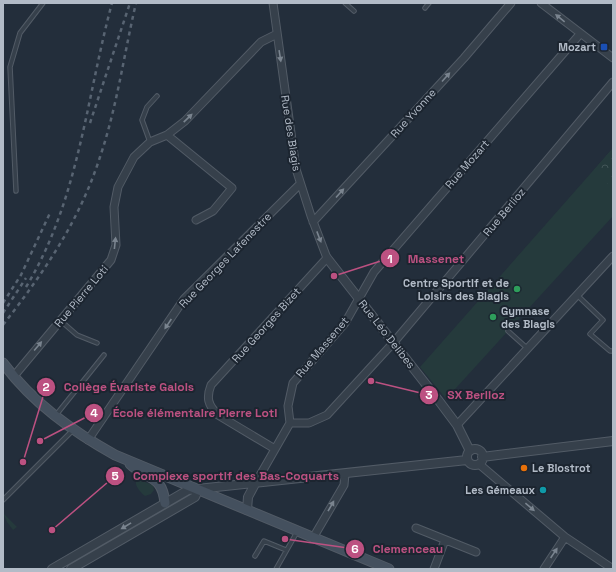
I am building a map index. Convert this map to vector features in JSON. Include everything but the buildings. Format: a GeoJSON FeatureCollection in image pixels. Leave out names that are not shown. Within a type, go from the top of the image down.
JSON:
{"type":"FeatureCollection","features":[{"type":"Feature","properties":{"kind":"main road"},"geometry":{"type":"LineString","coordinates":[[3,363],[36,400],[73,430],[88,440],[126,460],[297,531],[379,567],[389,569]]}},
{"type":"Feature","properties":{"kind":"main road"},"geometry":{"type":"LineString","coordinates":[[126,460],[139,472],[158,481],[162,486],[165,503]]}},
{"type":"Feature","properties":{"kind":"street","name":"Rue des Blagis"},"geometry":{"type":"LineString","coordinates":[[273,3],[276,34],[296,169],[313,222],[327,258]]}},
{"type":"Feature","properties":{"kind":"street","name":"Rue Yvonne"},"geometry":{"type":"LineString","coordinates":[[313,222],[511,3]]}},
{"type":"Feature","properties":{"kind":"street"},"geometry":{"type":"LineString","coordinates":[[544,5],[580,34],[611,55]]}},
{"type":"Feature","properties":{"kind":"street","name":"Rue Pierre Loti"},"geometry":{"type":"LineString","coordinates":[[14,376],[111,260],[116,245],[114,207],[118,187],[134,157],[150,142],[167,135],[185,121],[261,42],[276,34]]}},
{"type":"Feature","properties":{"kind":"street","name":"Rue Mozart"},"geometry":{"type":"LineString","coordinates":[[358,298],[374,272],[580,34]]}},
{"type":"Feature","properties":{"kind":"street","name":"Rue Berlioz"},"geometry":{"type":"LineString","coordinates":[[290,423],[309,422],[327,415],[394,342],[613,82]]}},
{"type":"Feature","properties":{"kind":"street"},"geometry":{"type":"LineString","coordinates":[[167,135],[232,188],[213,211],[196,220]]}},
{"type":"Feature","properties":{"kind":"street","name":"Rue Georges Lafenestre"},"geometry":{"type":"LineString","coordinates":[[88,440],[184,299],[300,184]]}},
{"type":"Feature","properties":{"kind":"street"},"geometry":{"type":"LineString","coordinates":[[457,425],[613,256]]}},
{"type":"Feature","properties":{"kind":"street","name":"Rue Léo Delibes"},"geometry":{"type":"LineString","coordinates":[[327,258],[394,342],[457,425],[470,451]]}},
{"type":"Feature","properties":{"kind":"street","name":"Rue Georges Bizet"},"geometry":{"type":"LineString","coordinates":[[275,449],[218,414],[210,407],[208,394],[211,386],[327,258]]}},
{"type":"Feature","properties":{"kind":"street","name":"Rue Massenet"},"geometry":{"type":"LineString","coordinates":[[290,423],[288,406],[293,383],[345,323],[358,298]]}},
{"type":"Feature","properties":{"kind":"street"},"geometry":{"type":"LineString","coordinates":[[247,510],[248,497],[290,423]]}},
{"type":"Feature","properties":{"kind":"street"},"geometry":{"type":"LineString","coordinates":[[52,569],[188,490],[467,460],[472,464],[480,460],[613,441]]}},
{"type":"Feature","properties":{"kind":"street"},"geometry":{"type":"LineString","coordinates":[[467,460],[467,455],[470,451],[477,450],[480,460],[565,537],[613,569]]}},
{"type":"Feature","properties":{"kind":"street"},"geometry":{"type":"LineString","coordinates":[[313,538],[344,484],[345,474]]}},
{"type":"Feature","properties":{"kind":"street"},"geometry":{"type":"LineString","coordinates":[[71,569],[195,497],[198,490]]}},
{"type":"Feature","properties":{"kind":"street"},"geometry":{"type":"LineString","coordinates":[[416,528],[476,552]]}},
{"type":"Feature","properties":{"kind":"street"},"geometry":{"type":"LineString","coordinates":[[544,569],[565,537]]}},
{"type":"Feature","properties":{"kind":"street"},"geometry":{"type":"LineString","coordinates":[[434,569],[445,540]]}},
{"type":"Feature","properties":{"kind":"lane"},"geometry":{"type":"LineString","coordinates":[[16,191],[10,67],[20,33],[43,3]]}},
{"type":"Feature","properties":{"kind":"lane"},"geometry":{"type":"LineString","coordinates":[[345,3],[354,11]]}},
{"type":"Feature","properties":{"kind":"lane"},"geometry":{"type":"LineString","coordinates":[[425,8],[429,3]]}},
{"type":"Feature","properties":{"kind":"lane"},"geometry":{"type":"LineString","coordinates":[[150,142],[142,120],[147,107],[157,96]]}},
{"type":"Feature","properties":{"kind":"lane"},"geometry":{"type":"LineString","coordinates":[[577,295],[603,320],[590,334],[610,351],[613,351]]}},
{"type":"Feature","properties":{"kind":"lane"},"geometry":{"type":"LineString","coordinates":[[60,320],[76,335],[98,343]]}},
{"type":"Feature","properties":{"kind":"lane"},"geometry":{"type":"LineString","coordinates":[[508,331],[528,349]]}},
{"type":"Feature","properties":{"kind":"lane"},"geometry":{"type":"LineString","coordinates":[[55,416],[104,355]]}},
{"type":"Feature","properties":{"kind":"lane"},"geometry":{"type":"LineString","coordinates":[[3,500],[73,430]]}},
{"type":"Feature","properties":{"kind":"lane"},"geometry":{"type":"LineString","coordinates":[[276,569],[297,531]]}},
{"type":"Feature","properties":{"kind":"lane"},"geometry":{"type":"LineString","coordinates":[[255,556],[264,541],[286,550]]}},
{"type":"Feature","properties":{"kind":"green space","name":"Centre Sportif et de Loisirs des Blagis"},"geometry":{"type":"Polygon","coordinates":[[[613,148],[613,216],[446,399],[420,367],[613,148]]]}},
{"type":"Feature","properties":{"kind":"green space"},"geometry":{"type":"Polygon","coordinates":[[[613,148],[613,189],[594,170],[613,148]]]}},
{"type":"Feature","properties":{"kind":"green space"},"geometry":{"type":"Polygon","coordinates":[[[137,479],[153,485],[154,490],[151,494],[145,496],[141,492],[136,486],[137,479]]]}},
{"type":"Feature","properties":{"kind":"green space"},"geometry":{"type":"Polygon","coordinates":[[[3,513],[17,527],[13,530],[3,513]]]}},
{"type":"Feature","properties":{"kind":"railway"},"geometry":{"type":"LineString","coordinates":[[26,287],[44,254],[70,184],[112,3]]}},
{"type":"Feature","properties":{"kind":"railway"},"geometry":{"type":"LineString","coordinates":[[90,123],[130,3]]}},
{"type":"Feature","properties":{"kind":"railway"},"geometry":{"type":"LineString","coordinates":[[3,325],[59,246],[82,203],[106,138],[136,3]]}},
{"type":"Feature","properties":{"kind":"railway"},"geometry":{"type":"LineString","coordinates":[[3,303],[21,275],[50,213]]}},
{"type":"Feature","properties":{"kind":"railway"},"geometry":{"type":"LineString","coordinates":[[3,313],[26,278]]}},
{"type":"Feature","properties":{"kind":"place","name":"Mozart"},"geometry":{"type":"Point","coordinates":[604,47]}},
{"type":"Feature","properties":{"kind":"place","name":"Massenet"},"geometry":{"type":"Point","coordinates":[334,276]}},
{"type":"Feature","properties":{"kind":"place","name":"Centre Sportif et de Loisirs des Blagis"},"geometry":{"type":"Point","coordinates":[517,289]}},
{"type":"Feature","properties":{"kind":"place","name":"Gymnase des Blagis"},"geometry":{"type":"Point","coordinates":[493,317]}},
{"type":"Feature","properties":{"kind":"place","name":"SX Berlioz"},"geometry":{"type":"Point","coordinates":[371,381]}},
{"type":"Feature","properties":{"kind":"place","name":"École élémentaire Pierre Loti"},"geometry":{"type":"Point","coordinates":[40,441]}},
{"type":"Feature","properties":{"kind":"place","name":"Collège Évariste Galois"},"geometry":{"type":"Point","coordinates":[23,462]}},
{"type":"Feature","properties":{"kind":"place","name":"Le Biostrot"},"geometry":{"type":"Point","coordinates":[524,468]}},
{"type":"Feature","properties":{"kind":"place","name":"Les Gémeaux"},"geometry":{"type":"Point","coordinates":[543,490]}},
{"type":"Feature","properties":{"kind":"place","name":"Complexe sportif des Bas-Coquarts"},"geometry":{"type":"Point","coordinates":[52,530]}},
{"type":"Feature","properties":{"kind":"place","name":"Clemenceau"},"geometry":{"type":"Point","coordinates":[285,539]}}]}
